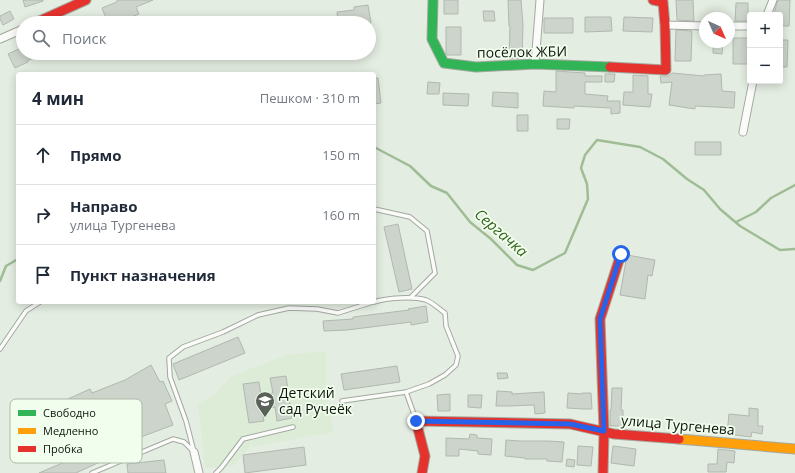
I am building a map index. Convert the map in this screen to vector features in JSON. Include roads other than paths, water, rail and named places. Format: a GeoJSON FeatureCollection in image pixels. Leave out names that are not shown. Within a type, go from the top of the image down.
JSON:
{"type":"FeatureCollection","features":[{"type":"Feature","properties":{"kind":"street"},"geometry":{"type":"LineString","coordinates":[[51,16],[86,0]]}},
{"type":"Feature","properties":{"kind":"street","name":"посёлок ЖБИ"},"geometry":{"type":"LineString","coordinates":[[433,0],[432,39],[444,63],[476,67],[535,64],[666,70],[665,26]]}},
{"type":"Feature","properties":{"kind":"street"},"geometry":{"type":"LineString","coordinates":[[535,64],[540,0]]}},
{"type":"Feature","properties":{"kind":"street"},"geometry":{"type":"LineString","coordinates":[[653,0],[664,1],[665,26],[699,26]]}},
{"type":"Feature","properties":{"kind":"street"},"geometry":{"type":"LineString","coordinates":[[768,12],[773,0]]}},
{"type":"Feature","properties":{"kind":"street"},"geometry":{"type":"LineString","coordinates":[[735,26],[747,26]]}},
{"type":"Feature","properties":{"kind":"street"},"geometry":{"type":"LineString","coordinates":[[0,39],[16,32]]}},
{"type":"Feature","properties":{"kind":"street"},"geometry":{"type":"LineString","coordinates":[[743,132],[752,84]]}},
{"type":"Feature","properties":{"kind":"street"},"geometry":{"type":"LineString","coordinates":[[603,473],[604,431],[600,319],[621,254]]}},
{"type":"Feature","properties":{"kind":"street"},"geometry":{"type":"LineString","coordinates":[[416,421],[425,456],[422,473]]}},
{"type":"Feature","properties":{"kind":"street","name":"улица Тургенева"},"geometry":{"type":"LineString","coordinates":[[416,421],[570,424],[614,434],[795,449]]}},
{"type":"Feature","properties":{"kind":"street"},"geometry":{"type":"LineString","coordinates":[[194,452],[199,473]]}},
{"type":"Feature","properties":{"kind":"lane"},"geometry":{"type":"LineString","coordinates":[[376,209],[410,217],[427,231],[435,273],[411,297]]}},
{"type":"Feature","properties":{"kind":"lane"},"geometry":{"type":"LineString","coordinates":[[342,401],[406,392],[429,384],[445,375],[456,365],[458,356],[446,326],[444,313],[427,300],[411,297],[376,301]]}},
{"type":"Feature","properties":{"kind":"lane"},"geometry":{"type":"LineString","coordinates":[[0,349],[26,311],[37,304]]}},
{"type":"Feature","properties":{"kind":"lane"},"geometry":{"type":"LineString","coordinates":[[194,452],[186,421],[170,377],[169,358],[183,346],[222,332],[258,315],[289,308],[318,309],[338,313],[367,304]]}},
{"type":"Feature","properties":{"kind":"lane"},"geometry":{"type":"LineString","coordinates":[[406,392],[416,421]]}},
{"type":"Feature","properties":{"kind":"lane"},"geometry":{"type":"LineString","coordinates":[[216,473],[243,439],[294,427]]}},
{"type":"Feature","properties":{"kind":"lane"},"geometry":{"type":"LineString","coordinates":[[142,452],[173,439],[184,442],[194,452]]}},
{"type":"Feature","properties":{"kind":"lane"},"geometry":{"type":"LineString","coordinates":[[92,473],[116,463]]}},
{"type":"Feature","properties":{"kind":"waterway","name":"Сергачка"},"geometry":{"type":"LineString","coordinates":[[376,148],[410,166],[431,186],[447,193],[470,222],[491,239],[517,265],[533,270],[565,253],[588,199],[587,184],[581,168],[585,155],[597,140],[640,147],[663,159],[687,179],[704,190],[720,209],[740,226],[780,250],[795,249]]}},
{"type":"Feature","properties":{"kind":"waterway"},"geometry":{"type":"LineString","coordinates":[[736,222],[756,212],[771,198],[795,185]]}},
{"type":"Feature","properties":{"kind":"waterway","name":"Сергачка"},"geometry":{"type":"LineString","coordinates":[[0,281],[6,266],[16,260]]}},
{"type":"Feature","properties":{"kind":"place","name":"Детский сад Ручеёк"},"geometry":{"type":"Point","coordinates":[265,418]}}]}
